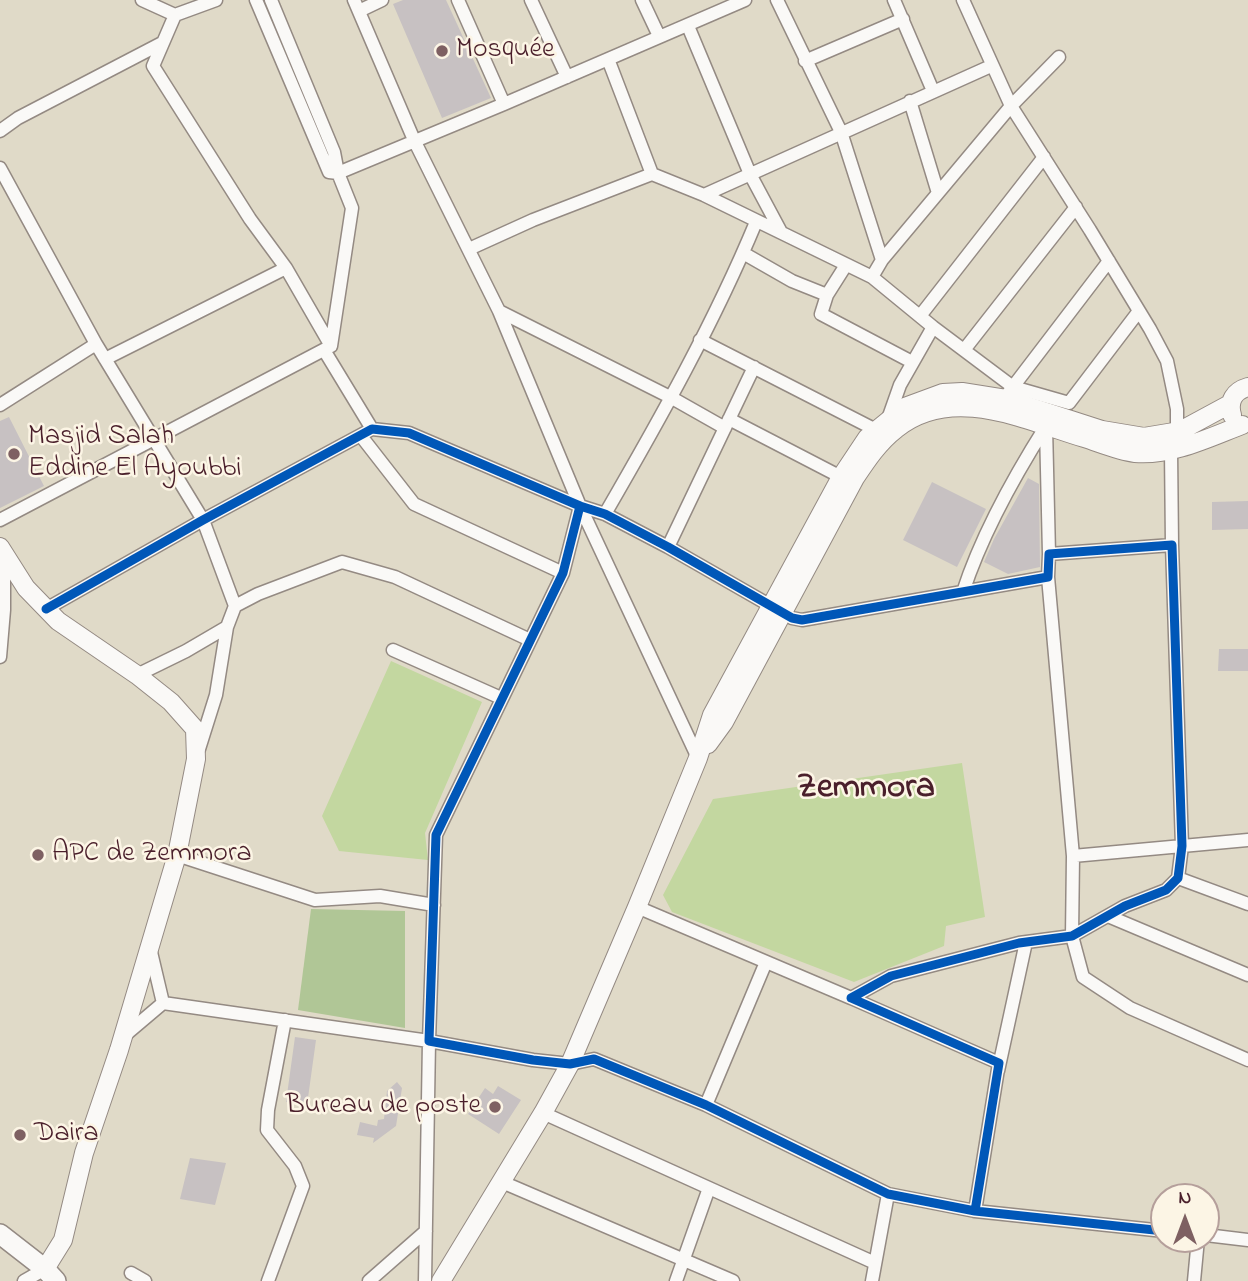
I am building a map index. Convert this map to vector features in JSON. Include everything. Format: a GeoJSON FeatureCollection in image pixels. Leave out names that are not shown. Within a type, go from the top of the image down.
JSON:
{"type":"FeatureCollection","features":[{"type":"Feature","properties":{"kind":"main road"},"geometry":{"type":"LineString","coordinates":[[1245,426],[1233,417],[1230,404],[1232,398],[1246,386]]}},
{"type":"Feature","properties":{"kind":"main road"},"geometry":{"type":"LineString","coordinates":[[441,1281],[543,1114],[570,1064],[698,758],[724,722],[776,608],[841,477],[860,447],[905,407],[943,393],[1009,393],[1102,430],[1144,437],[1177,432],[1230,404]]}},
{"type":"Feature","properties":{"kind":"main road"},"geometry":{"type":"LineString","coordinates":[[776,608],[875,449],[897,428],[923,414],[947,407],[974,407],[1134,453],[1155,453],[1186,447],[1245,426]]}},
{"type":"Feature","properties":{"kind":"main road"},"geometry":{"type":"LineString","coordinates":[[0,1234],[51,1275],[63,1240],[84,1153],[177,855],[196,759],[195,729],[171,702],[137,675],[58,621],[26,589],[1,551]]}},
{"type":"Feature","properties":{"kind":"street"},"geometry":{"type":"LineString","coordinates":[[142,0],[175,15],[216,0]]}},
{"type":"Feature","properties":{"kind":"street"},"geometry":{"type":"LineString","coordinates":[[256,0],[329,172],[338,173],[745,0]]}},
{"type":"Feature","properties":{"kind":"street"},"geometry":{"type":"LineString","coordinates":[[271,0],[334,152],[338,173],[352,208],[328,348]]}},
{"type":"Feature","properties":{"kind":"street"},"geometry":{"type":"LineString","coordinates":[[382,0],[357,6],[414,140],[499,311],[580,506],[698,758]]}},
{"type":"Feature","properties":{"kind":"street"},"geometry":{"type":"LineString","coordinates":[[458,0],[504,104]]}},
{"type":"Feature","properties":{"kind":"street"},"geometry":{"type":"LineString","coordinates":[[531,0],[567,77]]}},
{"type":"Feature","properties":{"kind":"street"},"geometry":{"type":"LineString","coordinates":[[642,0],[659,36]]}},
{"type":"Feature","properties":{"kind":"street"},"geometry":{"type":"LineString","coordinates":[[777,0],[841,132],[882,261]]}},
{"type":"Feature","properties":{"kind":"street"},"geometry":{"type":"LineString","coordinates":[[894,0],[933,91]]}},
{"type":"Feature","properties":{"kind":"street"},"geometry":{"type":"LineString","coordinates":[[851,998],[891,976],[1026,942],[1072,936],[1125,906],[1166,890],[1178,878],[1182,846],[1172,545],[1171,450],[1177,432],[1177,409],[1167,361],[1076,207],[1011,106],[963,0]]}},
{"type":"Feature","properties":{"kind":"street"},"geometry":{"type":"LineString","coordinates":[[175,15],[153,66],[250,219],[286,268],[328,348],[366,433],[414,504],[563,573]]}},
{"type":"Feature","properties":{"kind":"street"},"geometry":{"type":"LineString","coordinates":[[806,61],[903,19]]}},
{"type":"Feature","properties":{"kind":"street"},"geometry":{"type":"LineString","coordinates":[[688,26],[750,174],[780,232]]}},
{"type":"Feature","properties":{"kind":"street"},"geometry":{"type":"LineString","coordinates":[[0,131],[18,118],[162,43]]}},
{"type":"Feature","properties":{"kind":"street"},"geometry":{"type":"LineString","coordinates":[[872,277],[882,261],[1011,106],[1059,57]]}},
{"type":"Feature","properties":{"kind":"street"},"geometry":{"type":"LineString","coordinates":[[608,59],[652,174]]}},
{"type":"Feature","properties":{"kind":"street"},"geometry":{"type":"LineString","coordinates":[[705,195],[991,65]]}},
{"type":"Feature","properties":{"kind":"street"},"geometry":{"type":"LineString","coordinates":[[910,102],[939,192]]}},
{"type":"Feature","properties":{"kind":"street"},"geometry":{"type":"LineString","coordinates":[[920,316],[1044,157]]}},
{"type":"Feature","properties":{"kind":"street"},"geometry":{"type":"LineString","coordinates":[[0,168],[104,359],[203,520],[235,606],[228,627],[216,695],[196,759]]}},
{"type":"Feature","properties":{"kind":"street"},"geometry":{"type":"LineString","coordinates":[[469,250],[533,220],[652,174],[705,195],[872,277],[964,351],[1009,393],[1069,403],[1139,311]]}},
{"type":"Feature","properties":{"kind":"street"},"geometry":{"type":"LineString","coordinates":[[964,351],[1076,207]]}},
{"type":"Feature","properties":{"kind":"street"},"geometry":{"type":"LineString","coordinates":[[605,514],[672,398],[756,222]]}},
{"type":"Feature","properties":{"kind":"street"},"geometry":{"type":"LineString","coordinates":[[743,253],[792,281],[827,295]]}},
{"type":"Feature","properties":{"kind":"street"},"geometry":{"type":"LineString","coordinates":[[1009,393],[1109,261]]}},
{"type":"Feature","properties":{"kind":"street"},"geometry":{"type":"LineString","coordinates":[[846,265],[827,295],[821,314],[912,362]]}},
{"type":"Feature","properties":{"kind":"street"},"geometry":{"type":"LineString","coordinates":[[104,359],[286,268]]}},
{"type":"Feature","properties":{"kind":"street"},"geometry":{"type":"LineString","coordinates":[[499,311],[672,398],[841,477]]}},
{"type":"Feature","properties":{"kind":"street"},"geometry":{"type":"LineString","coordinates":[[701,340],[882,425],[912,362],[933,327]]}},
{"type":"Feature","properties":{"kind":"street"},"geometry":{"type":"LineString","coordinates":[[0,405],[96,344]]}},
{"type":"Feature","properties":{"kind":"street"},"geometry":{"type":"LineString","coordinates":[[0,520],[328,348]]}},
{"type":"Feature","properties":{"kind":"street"},"geometry":{"type":"LineString","coordinates":[[668,547],[754,367]]}},
{"type":"Feature","properties":{"kind":"street"},"geometry":{"type":"LineString","coordinates":[[1046,426],[1048,577],[1073,856],[1072,936],[1083,977],[1130,1008],[1248,1060]]}},
{"type":"Feature","properties":{"kind":"street"},"geometry":{"type":"LineString","coordinates":[[963,592],[973,562],[1046,426]]}},
{"type":"Feature","properties":{"kind":"street"},"geometry":{"type":"LineString","coordinates":[[46,609],[203,520],[366,433],[409,433],[580,506],[605,514],[792,618],[802,620],[1048,577]]}},
{"type":"Feature","properties":{"kind":"street"},"geometry":{"type":"LineString","coordinates":[[425,1281],[436,835],[563,573],[580,506]]}},
{"type":"Feature","properties":{"kind":"street"},"geometry":{"type":"LineString","coordinates":[[1049,554],[1172,545]]}},
{"type":"Feature","properties":{"kind":"street"},"geometry":{"type":"LineString","coordinates":[[0,657],[4,610],[1,551]]}},
{"type":"Feature","properties":{"kind":"street"},"geometry":{"type":"LineString","coordinates":[[235,606],[257,594],[342,562],[395,577],[530,640]]}},
{"type":"Feature","properties":{"kind":"street"},"geometry":{"type":"LineString","coordinates":[[137,675],[228,627]]}},
{"type":"Feature","properties":{"kind":"street"},"geometry":{"type":"LineString","coordinates":[[393,650],[501,698]]}},
{"type":"Feature","properties":{"kind":"street"},"geometry":{"type":"LineString","coordinates":[[1073,856],[1248,840]]}},
{"type":"Feature","properties":{"kind":"street"},"geometry":{"type":"LineString","coordinates":[[177,855],[315,900],[380,896],[434,905]]}},
{"type":"Feature","properties":{"kind":"street"},"geometry":{"type":"LineString","coordinates":[[1178,878],[1248,904]]}},
{"type":"Feature","properties":{"kind":"street"},"geometry":{"type":"LineString","coordinates":[[637,907],[999,1063],[975,1211]]}},
{"type":"Feature","properties":{"kind":"street"},"geometry":{"type":"LineString","coordinates":[[1108,916],[1248,975]]}},
{"type":"Feature","properties":{"kind":"street"},"geometry":{"type":"LineString","coordinates":[[998,1071],[1026,942]]}},
{"type":"Feature","properties":{"kind":"street"},"geometry":{"type":"LineString","coordinates":[[150,947],[163,1003]]}},
{"type":"Feature","properties":{"kind":"street"},"geometry":{"type":"LineString","coordinates":[[706,1105],[766,962]]}},
{"type":"Feature","properties":{"kind":"street"},"geometry":{"type":"LineString","coordinates":[[122,1038],[163,1003],[429,1041],[533,1060],[570,1064],[594,1059],[706,1105],[888,1194],[975,1211],[1150,1230]]}},
{"type":"Feature","properties":{"kind":"street"},"geometry":{"type":"LineString","coordinates":[[268,1281],[303,1186],[295,1166],[267,1130],[268,1110],[285,1020]]}},
{"type":"Feature","properties":{"kind":"street"},"geometry":{"type":"LineString","coordinates":[[543,1114],[875,1263]]}},
{"type":"Feature","properties":{"kind":"street"},"geometry":{"type":"LineString","coordinates":[[502,1182],[733,1281]]}},
{"type":"Feature","properties":{"kind":"street"},"geometry":{"type":"LineString","coordinates":[[676,1281],[709,1188]]}},
{"type":"Feature","properties":{"kind":"street"},"geometry":{"type":"LineString","coordinates":[[872,1281],[888,1194]]}},
{"type":"Feature","properties":{"kind":"street"},"geometry":{"type":"LineString","coordinates":[[369,1281],[426,1231]]}},
{"type":"Feature","properties":{"kind":"street"},"geometry":{"type":"LineString","coordinates":[[1220,1237],[1248,1240]]}},
{"type":"Feature","properties":{"kind":"street"},"geometry":{"type":"LineString","coordinates":[[1194,1281],[1197,1253]]}},
{"type":"Feature","properties":{"kind":"street"},"geometry":{"type":"LineString","coordinates":[[131,1273],[145,1281]]}},
{"type":"Feature","properties":{"kind":"street"},"geometry":{"type":"LineString","coordinates":[[24,1281],[51,1275]]}},
{"type":"Feature","properties":{"kind":"green space"},"geometry":{"type":"Polygon","coordinates":[[[391,661],[482,702],[425,833],[428,860],[339,851],[322,816],[391,661]]]}},
{"type":"Feature","properties":{"kind":"green space"},"geometry":{"type":"Polygon","coordinates":[[[962,763],[985,917],[946,926],[944,946],[854,982],[672,912],[663,895],[713,799],[962,763]]]}},
{"type":"Feature","properties":{"kind":"green space"},"geometry":{"type":"Polygon","coordinates":[[[311,909],[405,911],[405,1028],[298,1010],[311,909]]]}},
{"type":"Feature","properties":{"kind":"building","name":"Mosquée"},"geometry":{"type":"Polygon","coordinates":[[[403,0],[446,0],[491,98],[442,118],[393,4],[403,0]]]}},
{"type":"Feature","properties":{"kind":"building","name":"Masjid Salah Eddine El Ayoubbi"},"geometry":{"type":"Polygon","coordinates":[[[9,417],[44,486],[0,508],[0,421],[9,417]]]}},
{"type":"Feature","properties":{"kind":"building"},"geometry":{"type":"Polygon","coordinates":[[[1028,478],[1039,484],[1040,567],[1008,574],[984,562],[1028,478]]]}},
{"type":"Feature","properties":{"kind":"building"},"geometry":{"type":"Polygon","coordinates":[[[932,482],[986,509],[957,567],[903,540],[932,482]]]}},
{"type":"Feature","properties":{"kind":"building"},"geometry":{"type":"Polygon","coordinates":[[[1248,501],[1248,529],[1212,530],[1212,502],[1248,501]]]}},
{"type":"Feature","properties":{"kind":"building"},"geometry":{"type":"Polygon","coordinates":[[[1219,649],[1248,649],[1248,671],[1218,671],[1219,649]]]}},
{"type":"Feature","properties":{"kind":"building"},"geometry":{"type":"Polygon","coordinates":[[[295,1037],[316,1040],[307,1105],[286,1102],[295,1037]]]}},
{"type":"Feature","properties":{"kind":"building"},"geometry":{"type":"Polygon","coordinates":[[[397,1082],[402,1088],[396,1126],[373,1143],[374,1138],[357,1135],[360,1122],[377,1126],[378,1120],[384,1119],[387,1091],[397,1082]]]}},
{"type":"Feature","properties":{"kind":"building","name":"Bureau de poste"},"geometry":{"type":"Polygon","coordinates":[[[498,1086],[521,1100],[499,1134],[468,1114],[485,1088],[493,1094],[498,1086]]]}},
{"type":"Feature","properties":{"kind":"building"},"geometry":{"type":"Polygon","coordinates":[[[190,1158],[226,1163],[215,1205],[180,1199],[190,1158]]]}},
{"type":"Feature","properties":{"kind":"cycle path"},"geometry":{"type":"LineString","coordinates":[[46,609],[372,429],[409,433],[580,506],[563,573],[436,835],[429,1041],[533,1060],[570,1064],[594,1059],[706,1105],[888,1194],[975,1211],[1150,1230]]}},
{"type":"Feature","properties":{"kind":"cycle path"},"geometry":{"type":"LineString","coordinates":[[580,506],[605,514],[792,618],[802,620],[1048,577],[1049,554],[1172,545],[1182,846],[1178,878],[1166,890],[1125,906],[1072,936],[1019,943],[891,976],[851,998],[999,1063],[975,1211]]}},
{"type":"Feature","properties":{"kind":"place","name":"Mosquée"},"geometry":{"type":"Point","coordinates":[442,51]}},
{"type":"Feature","properties":{"kind":"place","name":"Masjid Salah Eddine El Ayoubbi"},"geometry":{"type":"Point","coordinates":[14,454]}},
{"type":"Feature","properties":{"kind":"place","name":"APC de Zemmora"},"geometry":{"type":"Point","coordinates":[38,855]}},
{"type":"Feature","properties":{"kind":"place","name":"Bureau de poste"},"geometry":{"type":"Point","coordinates":[495,1107]}},
{"type":"Feature","properties":{"kind":"place","name":"Daira"},"geometry":{"type":"Point","coordinates":[20,1135]}},
{"type":"Feature","properties":{"kind":"district","name":"Zemmora"},"geometry":{"type":"Point","coordinates":[866,790]}}]}
